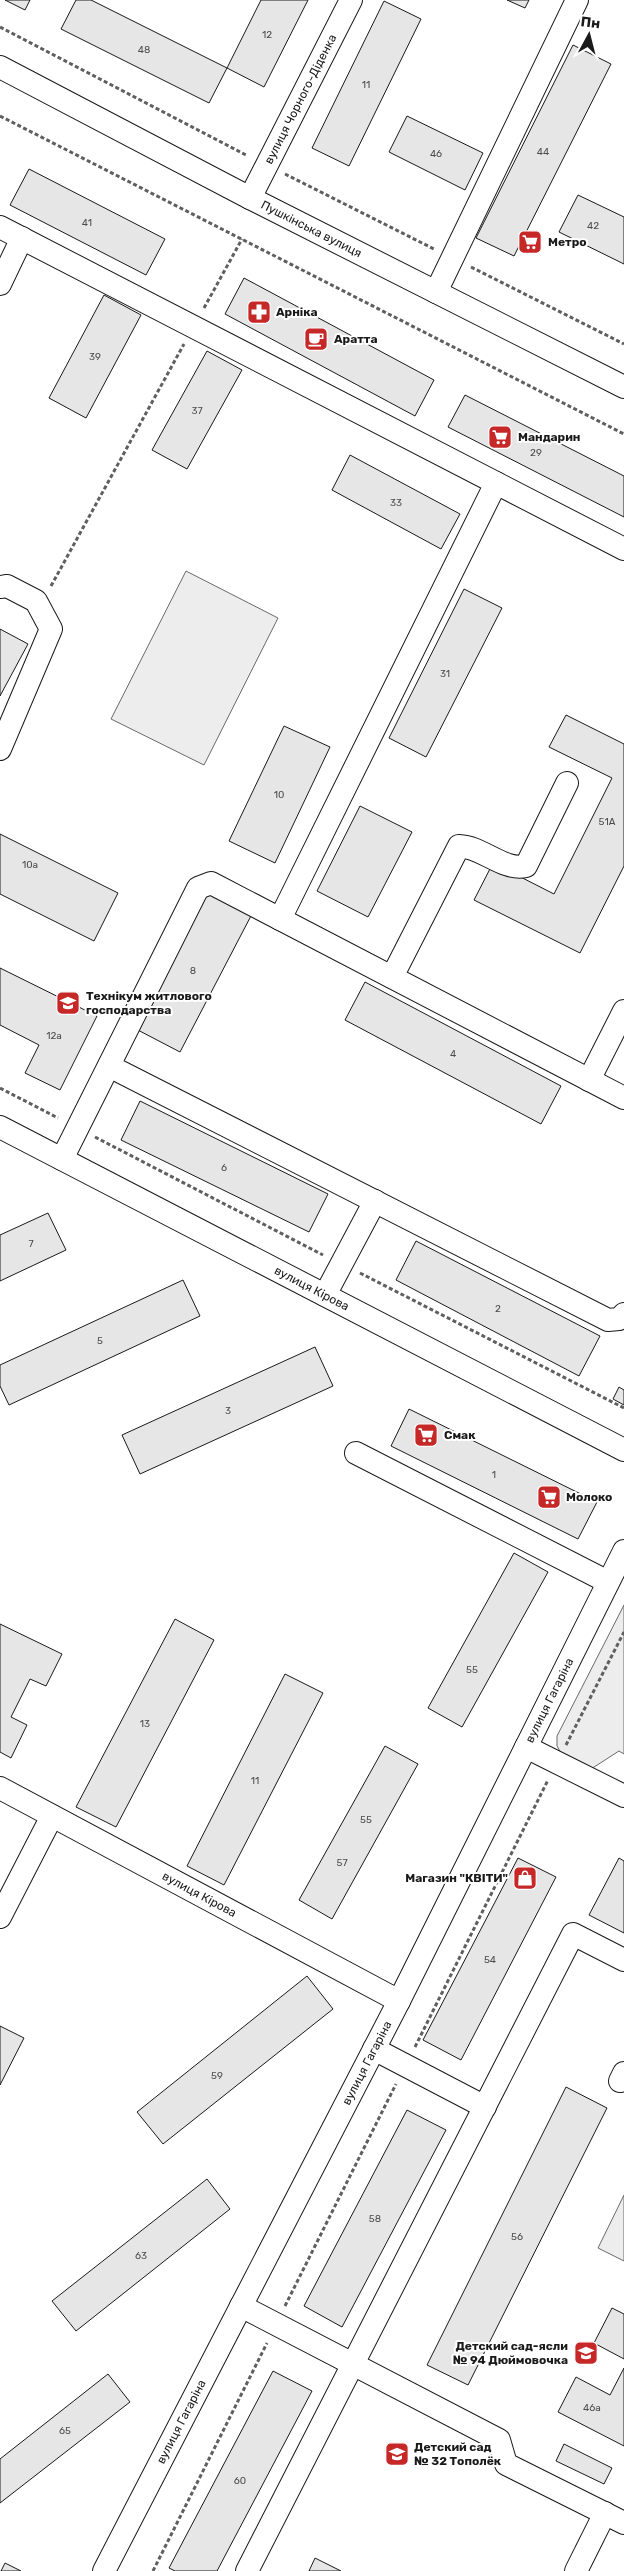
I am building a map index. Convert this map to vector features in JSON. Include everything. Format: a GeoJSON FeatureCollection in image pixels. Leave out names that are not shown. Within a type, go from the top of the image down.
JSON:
{"type":"FeatureCollection","features":[{"type":"Feature","properties":{"kind":"street","name":"вулиця Чорного-Діденка"},"geometry":{"type":"LineString","coordinates":[[250,198],[350,0]]}},
{"type":"Feature","properties":{"kind":"street"},"geometry":{"type":"LineString","coordinates":[[436,292],[577,0]]}},
{"type":"Feature","properties":{"kind":"street","name":"Пушкінська вулиця"},"geometry":{"type":"LineString","coordinates":[[0,68],[250,198],[624,387]]}},
{"type":"Feature","properties":{"kind":"street"},"geometry":{"type":"LineString","coordinates":[[0,227],[624,549]]}},
{"type":"Feature","properties":{"kind":"street"},"geometry":{"type":"LineString","coordinates":[[0,284],[22,238]]}},
{"type":"Feature","properties":{"kind":"street"},"geometry":{"type":"LineString","coordinates":[[280,919],[496,483]]}},
{"type":"Feature","properties":{"kind":"street"},"geometry":{"type":"LineString","coordinates":[[0,587],[7,586],[36,600],[51,629],[0,749]]}},
{"type":"Feature","properties":{"kind":"street"},"geometry":{"type":"LineString","coordinates":[[392,977],[459,846],[471,846],[510,866],[526,866],[567,783]]}},
{"type":"Feature","properties":{"kind":"street"},"geometry":{"type":"LineString","coordinates":[[62,1159],[198,888],[211,883],[624,1098]]}},
{"type":"Feature","properties":{"kind":"street"},"geometry":{"type":"LineString","coordinates":[[589,1080],[624,1011]]}},
{"type":"Feature","properties":{"kind":"street"},"geometry":{"type":"LineString","coordinates":[[109,1066],[608,1320],[619,1319],[624,1314]]}},
{"type":"Feature","properties":{"kind":"street","name":"вулиця Кірова"},"geometry":{"type":"LineString","coordinates":[[0,1127],[624,1450]]}},
{"type":"Feature","properties":{"kind":"street"},"geometry":{"type":"LineString","coordinates":[[325,1295],[375,1201]]}},
{"type":"Feature","properties":{"kind":"street"},"geometry":{"type":"LineString","coordinates":[[356,1453],[608,1582]]}},
{"type":"Feature","properties":{"kind":"street","name":"вулиця Гагаріна"},"geometry":{"type":"LineString","coordinates":[[104,2571],[399,2001],[624,1551]]}},
{"type":"Feature","properties":{"kind":"street"},"geometry":{"type":"LineString","coordinates":[[526,1747],[624,1796]]}},
{"type":"Feature","properties":{"kind":"street","name":"вулиця Кірова"},"geometry":{"type":"LineString","coordinates":[[0,1788],[399,2001]]}},
{"type":"Feature","properties":{"kind":"street"},"geometry":{"type":"LineString","coordinates":[[0,1918],[52,1816]]}},
{"type":"Feature","properties":{"kind":"street"},"geometry":{"type":"LineString","coordinates":[[247,2571],[573,1934],[624,1960]]}},
{"type":"Feature","properties":{"kind":"street"},"geometry":{"type":"LineString","coordinates":[[374,2049],[485,2107]]}},
{"type":"Feature","properties":{"kind":"street"},"geometry":{"type":"LineString","coordinates":[[241,2306],[499,2440],[506,2464],[614,2518],[576,2571]]}},
{"type":"Feature","properties":{"kind":"path"},"geometry":{"type":"LineString","coordinates":[[0,28],[267,165],[624,344]]}},
{"type":"Feature","properties":{"kind":"path"},"geometry":{"type":"LineString","coordinates":[[0,116],[624,434]]}},
{"type":"Feature","properties":{"kind":"path"},"geometry":{"type":"LineString","coordinates":[[47,593],[242,239]]}},
{"type":"Feature","properties":{"kind":"path"},"geometry":{"type":"LineString","coordinates":[[0,1088],[624,1408]]}},
{"type":"Feature","properties":{"kind":"path"},"geometry":{"type":"LineString","coordinates":[[153,2571],[405,2065],[624,1632]]}},
{"type":"Feature","properties":{"kind":"shaded area"},"geometry":{"type":"Polygon","coordinates":[[[186,571],[278,618],[204,765],[111,719],[186,571]]]}},
{"type":"Feature","properties":{"kind":"shaded area"},"geometry":{"type":"Polygon","coordinates":[[[624,1605],[624,1754],[619,1751],[591,1769],[561,1753],[557,1746],[557,1736],[624,1605]]]}},
{"type":"Feature","properties":{"kind":"shaded area"},"geometry":{"type":"Polygon","coordinates":[[[624,2195],[624,2261],[598,2248],[624,2195]]]}},
{"type":"Feature","properties":{"kind":"building"},"geometry":{"type":"Polygon","coordinates":[[[5,0],[30,0],[25,10],[5,0]]]}},
{"type":"Feature","properties":{"kind":"building"},"geometry":{"type":"Polygon","coordinates":[[[76,0],[91,0],[227,68],[209,103],[61,29],[76,0]]]}},
{"type":"Feature","properties":{"kind":"building"},"geometry":{"type":"Polygon","coordinates":[[[261,0],[308,0],[264,87],[227,68],[261,0]]]}},
{"type":"Feature","properties":{"kind":"building"},"geometry":{"type":"Polygon","coordinates":[[[507,0],[529,0],[525,8],[507,0]]]}},
{"type":"Feature","properties":{"kind":"building"},"geometry":{"type":"Polygon","coordinates":[[[384,1],[421,19],[349,166],[312,148],[384,1]]]}},
{"type":"Feature","properties":{"kind":"building"},"geometry":{"type":"Polygon","coordinates":[[[573,45],[611,64],[514,256],[476,238],[573,45]]]}},
{"type":"Feature","properties":{"kind":"building"},"geometry":{"type":"Polygon","coordinates":[[[407,116],[483,153],[465,190],[389,152],[407,116]]]}},
{"type":"Feature","properties":{"kind":"building"},"geometry":{"type":"Polygon","coordinates":[[[29,169],[165,239],[146,275],[10,205],[29,169]]]}},
{"type":"Feature","properties":{"kind":"building"},"geometry":{"type":"Polygon","coordinates":[[[578,195],[624,217],[624,264],[559,232],[578,195]]]}},
{"type":"Feature","properties":{"kind":"building"},"geometry":{"type":"Polygon","coordinates":[[[244,278],[434,380],[415,416],[225,314],[244,278]]]}},
{"type":"Feature","properties":{"kind":"building"},"geometry":{"type":"Polygon","coordinates":[[[104,295],[141,315],[86,418],[49,398],[104,295]]]}},
{"type":"Feature","properties":{"kind":"building"},"geometry":{"type":"Polygon","coordinates":[[[207,351],[242,370],[187,469],[152,450],[207,351]]]}},
{"type":"Feature","properties":{"kind":"building"},"geometry":{"type":"Polygon","coordinates":[[[465,395],[624,476],[624,517],[448,427],[465,395]]]}},
{"type":"Feature","properties":{"kind":"building"},"geometry":{"type":"Polygon","coordinates":[[[350,455],[460,514],[441,549],[332,490],[350,455]]]}},
{"type":"Feature","properties":{"kind":"building"},"geometry":{"type":"Polygon","coordinates":[[[464,589],[502,608],[426,757],[389,738],[464,589]]]}},
{"type":"Feature","properties":{"kind":"building"},"geometry":{"type":"Polygon","coordinates":[[[0,629],[28,644],[0,696],[0,629]]]}},
{"type":"Feature","properties":{"kind":"building"},"geometry":{"type":"Polygon","coordinates":[[[566,715],[624,744],[624,866],[580,953],[474,900],[493,863],[554,894],[612,778],[549,747],[566,715]]]}},
{"type":"Feature","properties":{"kind":"building"},"geometry":{"type":"Polygon","coordinates":[[[284,726],[330,747],[275,863],[229,841],[284,726]]]}},
{"type":"Feature","properties":{"kind":"building"},"geometry":{"type":"Polygon","coordinates":[[[360,806],[412,832],[368,917],[317,891],[360,806]]]}},
{"type":"Feature","properties":{"kind":"building"},"geometry":{"type":"Polygon","coordinates":[[[0,834],[118,893],[94,941],[0,894],[0,834]]]}},
{"type":"Feature","properties":{"kind":"building"},"geometry":{"type":"Polygon","coordinates":[[[207,888],[253,912],[180,1052],[134,1028],[207,888]]]}},
{"type":"Feature","properties":{"kind":"building"},"geometry":{"type":"Polygon","coordinates":[[[0,968],[97,1016],[60,1090],[25,1073],[39,1045],[0,1025],[0,968]]]}},
{"type":"Feature","properties":{"kind":"building"},"geometry":{"type":"Polygon","coordinates":[[[365,982],[561,1086],[541,1124],[345,1020],[365,982]]]}},
{"type":"Feature","properties":{"kind":"building"},"geometry":{"type":"Polygon","coordinates":[[[140,1101],[328,1194],[309,1232],[121,1140],[140,1101]]]}},
{"type":"Feature","properties":{"kind":"building"},"geometry":{"type":"Polygon","coordinates":[[[48,1213],[66,1250],[0,1281],[0,1235],[48,1213]]]}},
{"type":"Feature","properties":{"kind":"building"},"geometry":{"type":"Polygon","coordinates":[[[416,1241],[600,1336],[579,1376],[396,1280],[416,1241]]]}},
{"type":"Feature","properties":{"kind":"building"},"geometry":{"type":"Polygon","coordinates":[[[183,1280],[200,1316],[9,1405],[0,1386],[0,1365],[183,1280]]]}},
{"type":"Feature","properties":{"kind":"building"},"geometry":{"type":"Polygon","coordinates":[[[315,1347],[333,1386],[140,1474],[122,1435],[315,1347]]]}},
{"type":"Feature","properties":{"kind":"building"},"geometry":{"type":"Polygon","coordinates":[[[619,1387],[624,1390],[624,1405],[613,1399],[619,1387]]]}},
{"type":"Feature","properties":{"kind":"building"},"geometry":{"type":"Polygon","coordinates":[[[409,1409],[597,1502],[578,1539],[391,1446],[409,1409]]]}},
{"type":"Feature","properties":{"kind":"building"},"geometry":{"type":"Polygon","coordinates":[[[514,1553],[548,1572],[462,1727],[428,1708],[514,1553]]]}},
{"type":"Feature","properties":{"kind":"building"},"geometry":{"type":"Polygon","coordinates":[[[175,1619],[214,1640],[116,1827],[76,1807],[175,1619]]]}},
{"type":"Feature","properties":{"kind":"building"},"geometry":{"type":"Polygon","coordinates":[[[0,1624],[62,1654],[46,1686],[30,1679],[11,1717],[27,1725],[11,1758],[0,1752],[0,1624]]]}},
{"type":"Feature","properties":{"kind":"building"},"geometry":{"type":"Polygon","coordinates":[[[285,1674],[323,1693],[224,1885],[187,1866],[285,1674]]]}},
{"type":"Feature","properties":{"kind":"building"},"geometry":{"type":"Polygon","coordinates":[[[385,1746],[418,1764],[332,1919],[299,1900],[385,1746]]]}},
{"type":"Feature","properties":{"kind":"building"},"geometry":{"type":"Polygon","coordinates":[[[518,1858],[556,1877],[461,2060],[423,2040],[518,1858]]]}},
{"type":"Feature","properties":{"kind":"building"},"geometry":{"type":"Polygon","coordinates":[[[619,1858],[624,1861],[624,1933],[589,1915],[619,1858]]]}},
{"type":"Feature","properties":{"kind":"building"},"geometry":{"type":"Polygon","coordinates":[[[307,1976],[333,2009],[163,2144],[137,2112],[307,1976]]]}},
{"type":"Feature","properties":{"kind":"building"},"geometry":{"type":"Polygon","coordinates":[[[0,2026],[24,2038],[0,2085],[0,2026]]]}},
{"type":"Feature","properties":{"kind":"building"},"geometry":{"type":"Polygon","coordinates":[[[566,2087],[607,2108],[468,2385],[427,2365],[566,2087]]]}},
{"type":"Feature","properties":{"kind":"building"},"geometry":{"type":"Polygon","coordinates":[[[407,2110],[446,2130],[342,2327],[304,2306],[407,2110]]]}},
{"type":"Feature","properties":{"kind":"building"},"geometry":{"type":"Polygon","coordinates":[[[207,2179],[230,2209],[76,2331],[52,2301],[207,2179]]]}},
{"type":"Feature","properties":{"kind":"building"},"geometry":{"type":"Polygon","coordinates":[[[612,2308],[624,2314],[624,2359],[594,2343],[612,2308]]]}},
{"type":"Feature","properties":{"kind":"building"},"geometry":{"type":"Polygon","coordinates":[[[624,2368],[624,2446],[558,2412],[576,2377],[610,2395],[624,2368]]]}},
{"type":"Feature","properties":{"kind":"building"},"geometry":{"type":"Polygon","coordinates":[[[273,2371],[312,2391],[217,2571],[175,2571],[169,2568],[273,2371]]]}},
{"type":"Feature","properties":{"kind":"building"},"geometry":{"type":"Polygon","coordinates":[[[108,2374],[130,2402],[0,2503],[0,2459],[108,2374]]]}},
{"type":"Feature","properties":{"kind":"building"},"geometry":{"type":"Polygon","coordinates":[[[564,2444],[612,2468],[604,2484],[556,2461],[564,2444]]]}},
{"type":"Feature","properties":{"kind":"building"},"geometry":{"type":"Polygon","coordinates":[[[315,2558],[341,2571],[309,2571],[315,2558]]]}},
{"type":"Feature","properties":{"kind":"building"},"geometry":{"type":"Polygon","coordinates":[[[5,2563],[21,2571],[1,2571],[5,2563]]]}},
{"type":"Feature","properties":{"kind":"place","name":"Метро"},"geometry":{"type":"Point","coordinates":[530,242]}},
{"type":"Feature","properties":{"kind":"place","name":"Арніка"},"geometry":{"type":"Point","coordinates":[259,312]}},
{"type":"Feature","properties":{"kind":"place","name":"Аратта"},"geometry":{"type":"Point","coordinates":[316,339]}},
{"type":"Feature","properties":{"kind":"place","name":"Мандарин"},"geometry":{"type":"Point","coordinates":[500,437]}},
{"type":"Feature","properties":{"kind":"place","name":"Технікум житлового господарства"},"geometry":{"type":"Point","coordinates":[68,1003]}},
{"type":"Feature","properties":{"kind":"place","name":"Смак"},"geometry":{"type":"Point","coordinates":[426,1435]}},
{"type":"Feature","properties":{"kind":"place","name":"Молоко"},"geometry":{"type":"Point","coordinates":[549,1497]}},
{"type":"Feature","properties":{"kind":"place","name":"Магазин \"КВІТИ\""},"geometry":{"type":"Point","coordinates":[525,1878]}},
{"type":"Feature","properties":{"kind":"place","name":"Детский сад-ясли № 94 Дюймовочка"},"geometry":{"type":"Point","coordinates":[586,2353]}},
{"type":"Feature","properties":{"kind":"place","name":"Детский сад № 32 Тополёк"},"geometry":{"type":"Point","coordinates":[397,2454]}}]}
